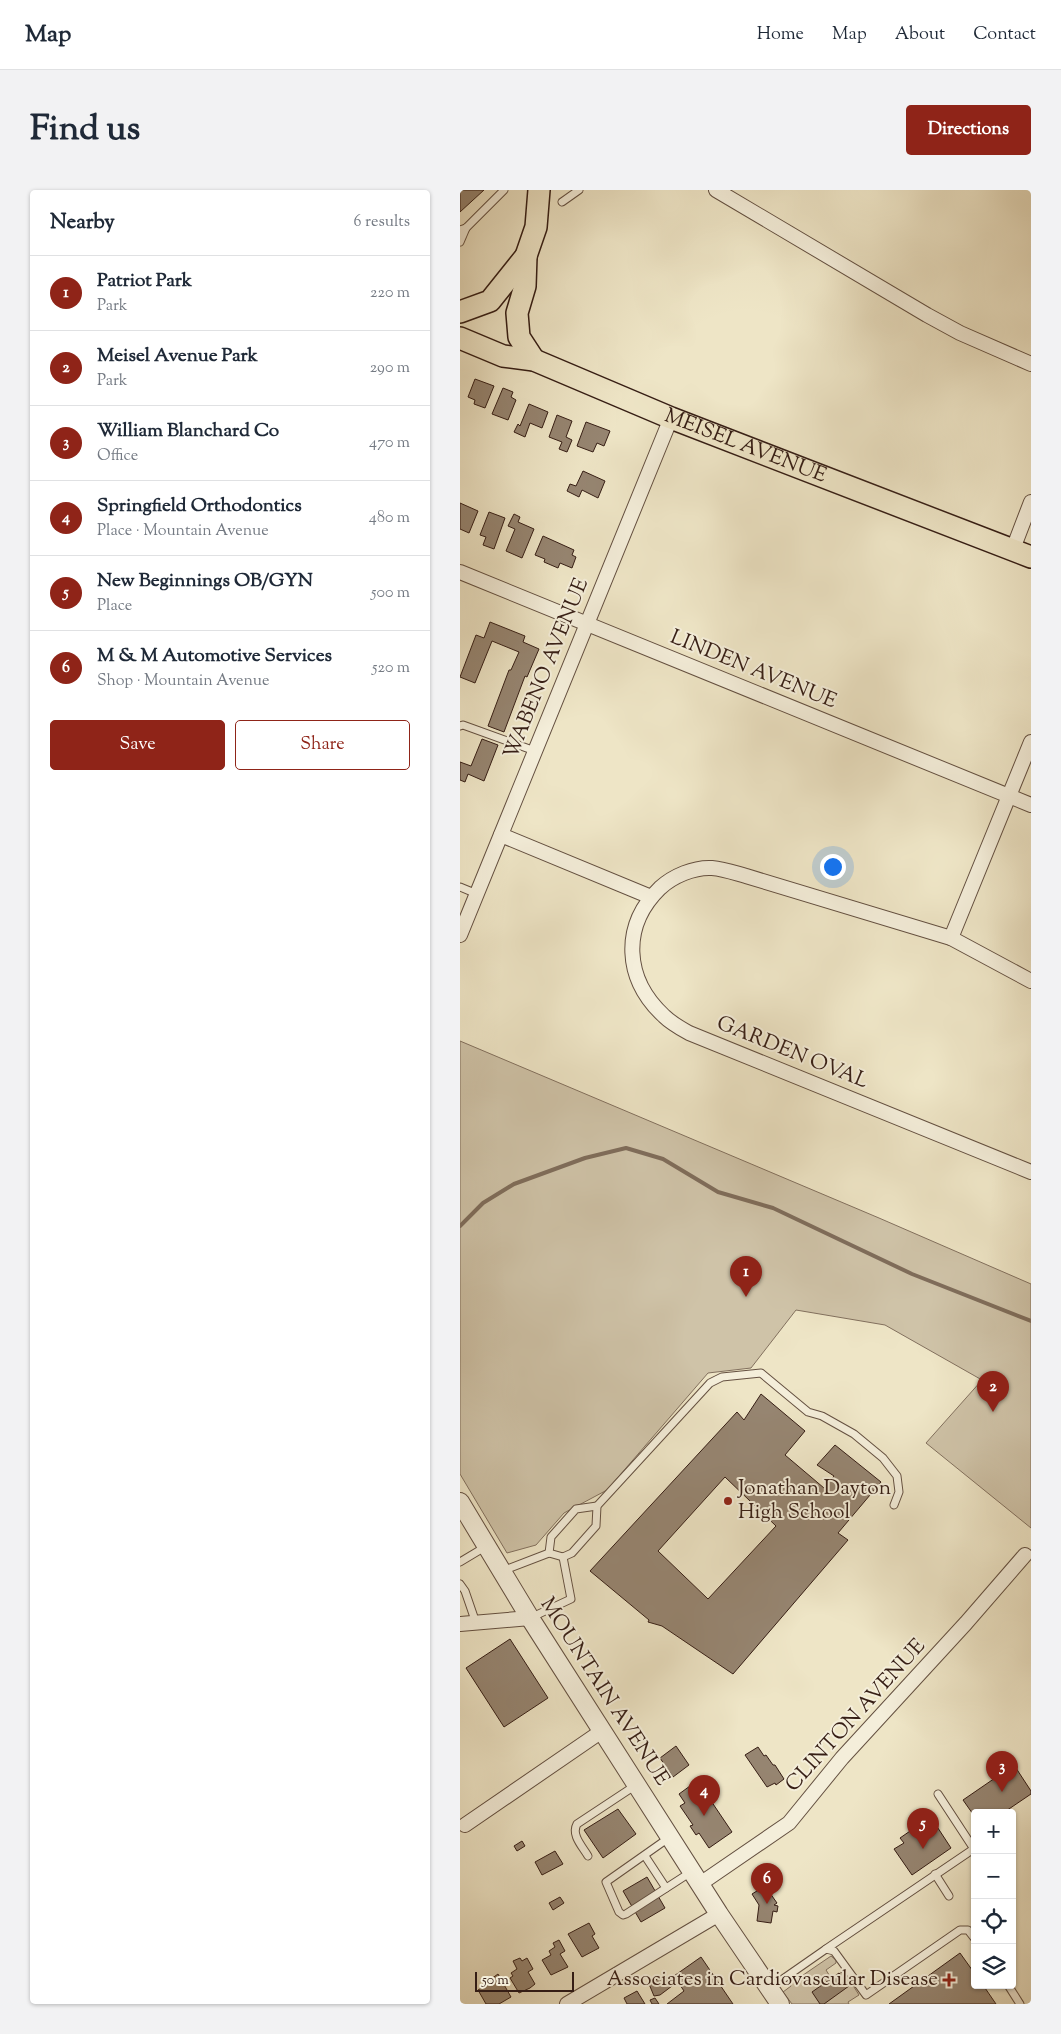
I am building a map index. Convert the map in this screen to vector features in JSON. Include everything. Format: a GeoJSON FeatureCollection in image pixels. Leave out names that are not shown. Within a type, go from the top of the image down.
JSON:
{"type":"FeatureCollection","features":[{"type":"Feature","properties":{"kind":"main road"},"geometry":{"type":"LineString","coordinates":[[534,360],[519,337],[517,312],[525,286],[526,256],[536,226],[539,190]]}},
{"type":"Feature","properties":{"kind":"main road"},"geometry":{"type":"LineString","coordinates":[[460,312],[490,301],[526,256]]}},
{"type":"Feature","properties":{"kind":"main road","name":"MEISEL AVENUE"},"geometry":{"type":"LineString","coordinates":[[460,338],[503,356],[534,360],[671,418],[1022,553]]}},
{"type":"Feature","properties":{"kind":"street"},"geometry":{"type":"LineString","coordinates":[[716,190],[927,315],[960,333],[1031,364]]}},
{"type":"Feature","properties":{"kind":"street","name":"WABENO AVENUE"},"geometry":{"type":"LineString","coordinates":[[460,935],[671,418]]}},
{"type":"Feature","properties":{"kind":"street"},"geometry":{"type":"LineString","coordinates":[[1022,553],[1031,502]]}},
{"type":"Feature","properties":{"kind":"street","name":"LINDEN AVENUE"},"geometry":{"type":"LineString","coordinates":[[460,572],[1031,805]]}},
{"type":"Feature","properties":{"kind":"street"},"geometry":{"type":"LineString","coordinates":[[951,938],[1031,742]]}},
{"type":"Feature","properties":{"kind":"street"},"geometry":{"type":"LineString","coordinates":[[501,835],[651,897]]}},
{"type":"Feature","properties":{"kind":"street","name":"GARDEN OVAL"},"geometry":{"type":"LineString","coordinates":[[1031,981],[951,938],[746,876],[711,868],[696,869],[680,875],[665,884],[651,897],[638,918],[633,934],[632,952],[635,969],[643,989],[655,1007],[670,1022],[689,1033],[1031,1172]]}},
{"type":"Feature","properties":{"kind":"street","name":"MOUNTAIN AVENUE"},"geometry":{"type":"LineString","coordinates":[[460,1502],[530,1618],[719,1914],[780,2004]]}},
{"type":"Feature","properties":{"kind":"street","name":"CLINTON AVENUE"},"geometry":{"type":"LineString","coordinates":[[696,1878],[789,1822],[842,1758],[966,1623],[1024,1555]]}},
{"type":"Feature","properties":{"kind":"street"},"geometry":{"type":"LineString","coordinates":[[460,1624],[530,1618]]}},
{"type":"Feature","properties":{"kind":"street"},"geometry":{"type":"LineString","coordinates":[[465,1824],[602,1730]]}},
{"type":"Feature","properties":{"kind":"street"},"geometry":{"type":"LineString","coordinates":[[567,2004],[719,1914]]}},
{"type":"Feature","properties":{"kind":"lane"},"geometry":{"type":"LineString","coordinates":[[460,242],[463,229],[504,190]]}},
{"type":"Feature","properties":{"kind":"lane"},"geometry":{"type":"LineString","coordinates":[[562,202],[579,190]]}},
{"type":"Feature","properties":{"kind":"lane"},"geometry":{"type":"LineString","coordinates":[[460,726],[463,725],[535,751]]}},
{"type":"Feature","properties":{"kind":"lane"},"geometry":{"type":"LineString","coordinates":[[460,887],[477,894]]}},
{"type":"Feature","properties":{"kind":"lane"},"geometry":{"type":"LineString","coordinates":[[502,1571],[549,1553],[563,1557],[572,1553],[596,1526],[597,1506],[710,1383],[722,1377],[761,1373],[808,1412],[822,1416],[854,1434],[883,1458],[897,1476],[899,1492],[894,1505]]}},
{"type":"Feature","properties":{"kind":"lane"},"geometry":{"type":"LineString","coordinates":[[549,1553],[551,1537],[576,1508],[597,1506]]}},
{"type":"Feature","properties":{"kind":"lane"},"geometry":{"type":"LineString","coordinates":[[460,1562],[486,1547]]}},
{"type":"Feature","properties":{"kind":"lane"},"geometry":{"type":"LineString","coordinates":[[530,1618],[571,1599],[563,1557]]}},
{"type":"Feature","properties":{"kind":"lane"},"geometry":{"type":"LineString","coordinates":[[460,1584],[465,1591],[476,1622]]}},
{"type":"Feature","properties":{"kind":"lane"},"geometry":{"type":"LineString","coordinates":[[588,1856],[576,1836],[574,1830],[577,1824],[637,1785]]}},
{"type":"Feature","properties":{"kind":"lane"},"geometry":{"type":"LineString","coordinates":[[938,1794],[971,1844]]}},
{"type":"Feature","properties":{"kind":"lane"},"geometry":{"type":"LineString","coordinates":[[671,1837],[606,1882],[619,1912],[623,1915],[626,1914],[666,1888],[696,1878]]}},
{"type":"Feature","properties":{"kind":"lane"},"geometry":{"type":"LineString","coordinates":[[769,1988],[971,1850]]}},
{"type":"Feature","properties":{"kind":"lane"},"geometry":{"type":"LineString","coordinates":[[645,1856],[666,1888]]}},
{"type":"Feature","properties":{"kind":"lane"},"geometry":{"type":"LineString","coordinates":[[934,1874],[949,1896]]}},
{"type":"Feature","properties":{"kind":"lane"},"geometry":{"type":"LineString","coordinates":[[826,1949],[834,1951],[866,1995],[960,1930],[968,1930],[971,1934]]}},
{"type":"Feature","properties":{"kind":"lane"},"geometry":{"type":"LineString","coordinates":[[1011,1989],[1020,2004]]}},
{"type":"Feature","properties":{"kind":"shaded area"},"geometry":{"type":"Polygon","coordinates":[[[460,1041],[1031,1284],[1031,1528],[926,1443],[982,1380],[885,1325],[796,1310],[751,1368],[708,1373],[607,1490],[564,1513],[536,1545],[507,1553],[460,1474],[460,1041]]]}},
{"type":"Feature","properties":{"kind":"shaded area"},"geometry":{"type":"Polygon","coordinates":[[[831,1956],[836,1960],[836,1963],[826,1970],[831,1978],[844,1971],[859,1995],[848,2002],[849,2004],[792,2004],[783,1992],[791,1986],[790,1984],[831,1956]]]}},
{"type":"Feature","properties":{"kind":"building"},"geometry":{"type":"Polygon","coordinates":[[[460,190],[484,190],[460,212],[460,190]]]}},
{"type":"Feature","properties":{"kind":"building"},"geometry":{"type":"Polygon","coordinates":[[[475,379],[494,386],[485,408],[474,404],[475,400],[468,397],[475,379]]]}},
{"type":"Feature","properties":{"kind":"building"},"geometry":{"type":"Polygon","coordinates":[[[503,388],[513,392],[511,397],[516,400],[508,420],[492,414],[503,388]]]}},
{"type":"Feature","properties":{"kind":"building"},"geometry":{"type":"Polygon","coordinates":[[[529,404],[548,412],[542,428],[530,423],[525,437],[514,432],[518,424],[520,426],[529,404]]]}},
{"type":"Feature","properties":{"kind":"building"},"geometry":{"type":"Polygon","coordinates":[[[557,415],[572,421],[566,437],[572,440],[567,452],[559,449],[562,442],[549,437],[557,415]]]}},
{"type":"Feature","properties":{"kind":"building"},"geometry":{"type":"Polygon","coordinates":[[[586,422],[610,431],[604,446],[597,443],[593,452],[577,446],[586,422]]]}},
{"type":"Feature","properties":{"kind":"building"},"geometry":{"type":"Polygon","coordinates":[[[583,471],[605,481],[598,498],[582,490],[579,497],[567,491],[570,484],[576,486],[583,471]]]}},
{"type":"Feature","properties":{"kind":"building"},"geometry":{"type":"Polygon","coordinates":[[[460,503],[478,511],[469,533],[460,529],[460,503]]]}},
{"type":"Feature","properties":{"kind":"building"},"geometry":{"type":"Polygon","coordinates":[[[489,512],[505,518],[494,549],[483,545],[486,537],[480,535],[489,512]]]}},
{"type":"Feature","properties":{"kind":"building"},"geometry":{"type":"Polygon","coordinates":[[[514,514],[520,517],[518,522],[534,529],[522,558],[506,551],[515,529],[508,526],[514,514]]]}},
{"type":"Feature","properties":{"kind":"building"},"geometry":{"type":"Polygon","coordinates":[[[543,536],[574,550],[572,555],[576,557],[572,568],[560,563],[558,568],[544,562],[545,559],[535,555],[543,536]]]}},
{"type":"Feature","properties":{"kind":"building"},"geometry":{"type":"Polygon","coordinates":[[[490,622],[525,636],[523,642],[539,649],[527,677],[525,676],[504,732],[488,726],[509,670],[511,670],[519,652],[492,641],[475,683],[460,677],[476,635],[484,638],[490,622]]]}},
{"type":"Feature","properties":{"kind":"building"},"geometry":{"type":"Polygon","coordinates":[[[482,739],[498,745],[484,781],[468,774],[465,782],[460,780],[460,762],[471,766],[482,739]]]}},
{"type":"Feature","properties":{"kind":"building"},"geometry":{"type":"Polygon","coordinates":[[[761,1394],[805,1431],[785,1455],[824,1488],[834,1476],[817,1465],[835,1445],[881,1482],[838,1533],[848,1540],[733,1674],[662,1626],[648,1622],[649,1620],[590,1571],[737,1412],[744,1420],[761,1394]],[[725,1477],[658,1551],[708,1599],[776,1526],[725,1477]]]}},
{"type":"Feature","properties":{"kind":"building"},"geometry":{"type":"Polygon","coordinates":[[[510,1639],[548,1698],[504,1727],[466,1668],[510,1639]]]}},
{"type":"Feature","properties":{"kind":"building"},"geometry":{"type":"Polygon","coordinates":[[[676,1746],[689,1765],[673,1777],[660,1758],[676,1746]]]}},
{"type":"Feature","properties":{"kind":"building"},"geometry":{"type":"Polygon","coordinates":[[[758,1747],[764,1756],[766,1755],[775,1765],[784,1779],[776,1785],[775,1783],[767,1787],[745,1755],[758,1747]]]}},
{"type":"Feature","properties":{"kind":"building"},"geometry":{"type":"Polygon","coordinates":[[[1014,1765],[1031,1791],[1031,1794],[1009,1809],[971,1809],[971,1811],[963,1800],[1014,1765]]]}},
{"type":"Feature","properties":{"kind":"building"},"geometry":{"type":"Polygon","coordinates":[[[690,1786],[698,1797],[705,1792],[732,1832],[709,1848],[699,1833],[696,1835],[690,1826],[693,1825],[680,1806],[685,1803],[679,1794],[690,1786]]]}},
{"type":"Feature","properties":{"kind":"building"},"geometry":{"type":"Polygon","coordinates":[[[618,1809],[636,1834],[603,1858],[584,1830],[618,1809]]]}},
{"type":"Feature","properties":{"kind":"building"},"geometry":{"type":"Polygon","coordinates":[[[934,1822],[951,1848],[912,1875],[894,1849],[904,1843],[900,1838],[913,1829],[917,1834],[934,1822]]]}},
{"type":"Feature","properties":{"kind":"building"},"geometry":{"type":"Polygon","coordinates":[[[522,1841],[525,1846],[517,1851],[514,1846],[522,1841]]]}},
{"type":"Feature","properties":{"kind":"building"},"geometry":{"type":"Polygon","coordinates":[[[555,1851],[563,1864],[542,1875],[535,1862],[555,1851]]]}},
{"type":"Feature","properties":{"kind":"building"},"geometry":{"type":"Polygon","coordinates":[[[647,1877],[665,1908],[641,1922],[623,1891],[647,1877]]]}},
{"type":"Feature","properties":{"kind":"building"},"geometry":{"type":"Polygon","coordinates":[[[765,1886],[777,1903],[774,1905],[778,1906],[777,1912],[773,1911],[771,1923],[757,1921],[759,1905],[752,1894],[765,1886]]]}},
{"type":"Feature","properties":{"kind":"building"},"geometry":{"type":"Polygon","coordinates":[[[560,1897],[564,1903],[553,1910],[549,1903],[560,1897]]]}},
{"type":"Feature","properties":{"kind":"building"},"geometry":{"type":"Polygon","coordinates":[[[589,1923],[595,1934],[592,1936],[599,1948],[582,1957],[568,1934],[589,1923]]]}},
{"type":"Feature","properties":{"kind":"building"},"geometry":{"type":"Polygon","coordinates":[[[559,1940],[565,1951],[560,1954],[568,1967],[551,1975],[542,1960],[551,1955],[549,1951],[555,1947],[553,1943],[559,1940]]]}},
{"type":"Feature","properties":{"kind":"building","name":"Associates in Cardiovascular Disease"},"geometry":{"type":"Polygon","coordinates":[[[960,1953],[971,1968],[971,1989],[986,1989],[996,2004],[889,2004],[960,1953]]]}},
{"type":"Feature","properties":{"kind":"building"},"geometry":{"type":"Polygon","coordinates":[[[701,1957],[733,2004],[667,2004],[684,1991],[674,1976],[701,1957]]]}},
{"type":"Feature","properties":{"kind":"building"},"geometry":{"type":"Polygon","coordinates":[[[520,1958],[522,1961],[527,1958],[533,1969],[528,1972],[535,1984],[519,1993],[510,1978],[513,1976],[511,1973],[517,1969],[513,1961],[520,1958]]]}},
{"type":"Feature","properties":{"kind":"building"},"geometry":{"type":"Polygon","coordinates":[[[839,1973],[849,1986],[824,2004],[820,2004],[812,1992],[839,1973]]]}},
{"type":"Feature","properties":{"kind":"building"},"geometry":{"type":"Polygon","coordinates":[[[498,1974],[511,1997],[499,2004],[486,2004],[478,1990],[492,1982],[491,1979],[498,1974]]]}},
{"type":"Feature","properties":{"kind":"building"},"geometry":{"type":"Polygon","coordinates":[[[664,1975],[672,1986],[660,1995],[654,1996],[649,1984],[664,1975]]]}},
{"type":"Feature","properties":{"kind":"building"},"geometry":{"type":"Polygon","coordinates":[[[637,1991],[645,2004],[627,2004],[624,1998],[637,1991]]]}},
{"type":"Feature","properties":{"kind":"building"},"geometry":{"type":"Polygon","coordinates":[[[655,1998],[659,2004],[652,2004],[650,2000],[655,1998]]]}},
{"type":"Feature","properties":{"kind":"waterway"},"geometry":{"type":"LineString","coordinates":[[460,1226],[483,1203],[514,1184],[585,1158],[626,1148],[663,1159],[718,1192],[773,1208],[912,1274],[1031,1321]]}},
{"type":"Feature","properties":{"kind":"place","name":"Patriot Park"},"geometry":{"type":"Point","coordinates":[746,1297]}},
{"type":"Feature","properties":{"kind":"place","name":"Meisel Avenue Park"},"geometry":{"type":"Point","coordinates":[993,1412]}},
{"type":"Feature","properties":{"kind":"place","name":"Jonathan Dayton High School"},"geometry":{"type":"Point","coordinates":[728,1501]}},
{"type":"Feature","properties":{"kind":"place","name":"William Blanchard Co"},"geometry":{"type":"Point","coordinates":[1002,1792]}},
{"type":"Feature","properties":{"kind":"place","name":"Springfield Orthodontics"},"geometry":{"type":"Point","coordinates":[704,1816]}},
{"type":"Feature","properties":{"kind":"place","name":"New Beginnings OB/GYN"},"geometry":{"type":"Point","coordinates":[923,1849]}},
{"type":"Feature","properties":{"kind":"place","name":"M & M Automotive Services"},"geometry":{"type":"Point","coordinates":[767,1904]}},
{"type":"Feature","properties":{"kind":"place","name":"Associates in Cardiovascular Disease"},"geometry":{"type":"Point","coordinates":[949,1980]}}]}
